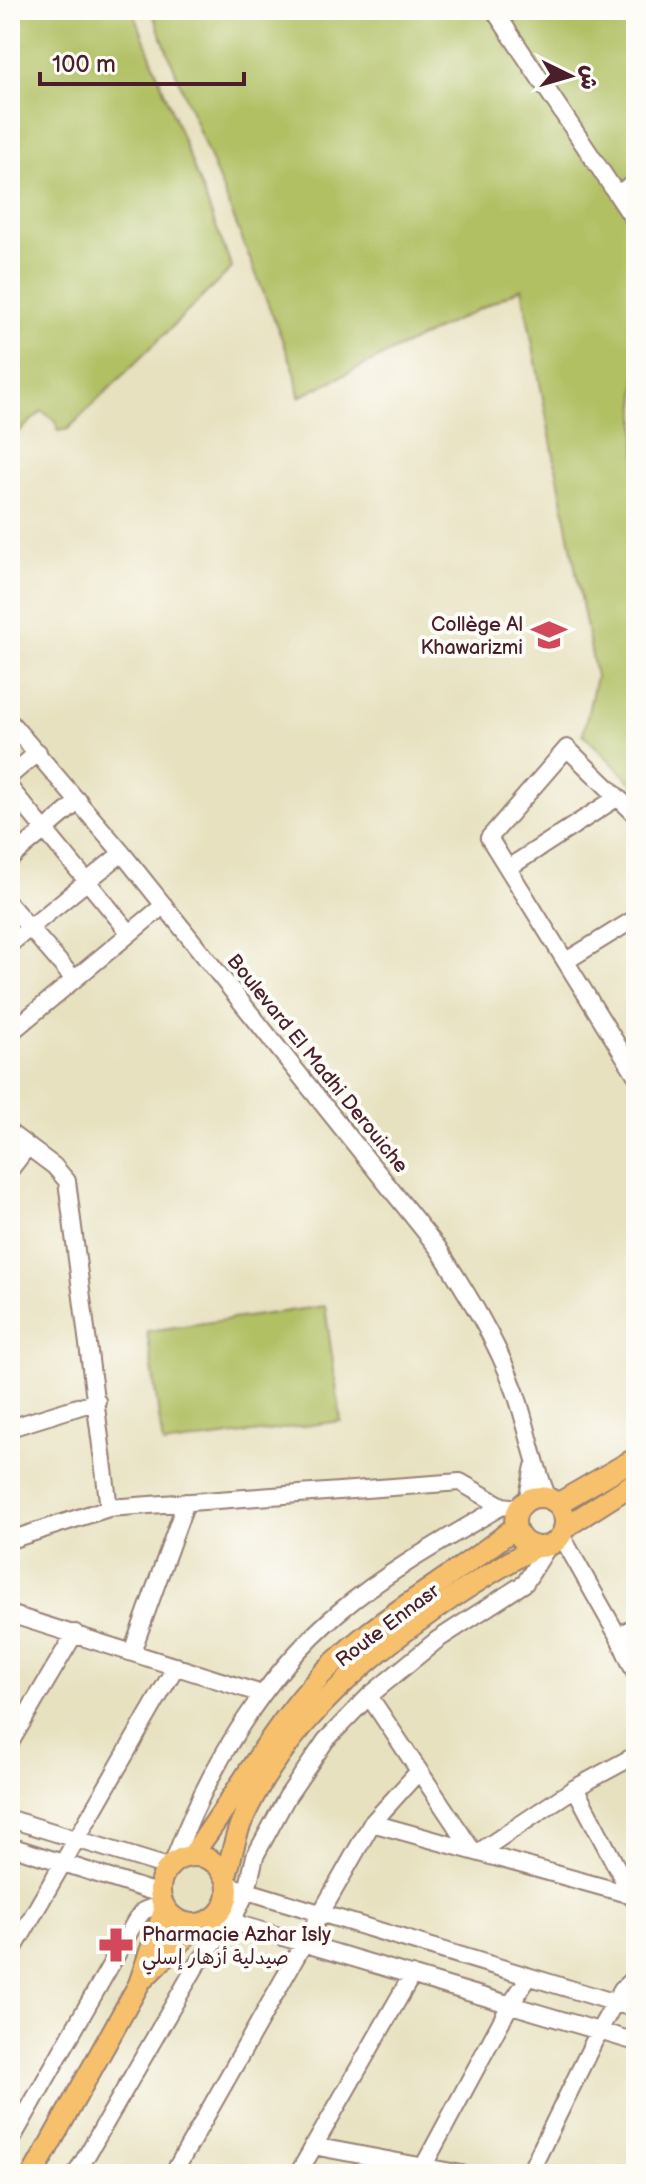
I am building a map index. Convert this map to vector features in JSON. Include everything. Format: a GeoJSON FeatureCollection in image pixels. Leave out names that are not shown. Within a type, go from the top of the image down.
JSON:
{"type":"FeatureCollection","features":[{"type":"Feature","properties":{"kind":"main road"},"geometry":{"type":"LineString","coordinates":[[552,1501],[564,1515],[552,1539],[520,1538],[516,1511],[552,1501],[636,1458]]}},
{"type":"Feature","properties":{"kind":"main road","name":"Route Ennasr"},"geometry":{"type":"LineString","coordinates":[[235,1885],[242,1823],[277,1763],[324,1701],[367,1659],[493,1571],[552,1539],[636,1482]]}},
{"type":"Feature","properties":{"kind":"main road","name":"Route Ennasr"},"geometry":{"type":"LineString","coordinates":[[192,1855],[224,1813],[261,1752],[309,1688],[356,1644],[516,1511]]}},
{"type":"Feature","properties":{"kind":"main road"},"geometry":{"type":"LineString","coordinates":[[33,2174],[139,1984],[163,1902],[170,1865],[192,1855],[216,1863],[235,1885],[215,1921],[139,1984]]}},
{"type":"Feature","properties":{"kind":"main road"},"geometry":{"type":"LineString","coordinates":[[163,1902],[179,1921],[215,1921]]}},
{"type":"Feature","properties":{"kind":"street"},"geometry":{"type":"LineString","coordinates":[[494,10],[636,223]]}},
{"type":"Feature","properties":{"kind":"street"},"geometry":{"type":"LineString","coordinates":[[616,193],[636,184]]}},
{"type":"Feature","properties":{"kind":"street","name":"Boulevard El Madhi Derouiche"},"geometry":{"type":"LineString","coordinates":[[10,722],[122,853],[438,1248],[482,1318],[502,1362],[519,1405],[534,1466],[552,1501]]}},
{"type":"Feature","properties":{"kind":"street"},"geometry":{"type":"LineString","coordinates":[[636,815],[567,748],[489,838],[566,961],[630,1051],[636,1075]]}},
{"type":"Feature","properties":{"kind":"street"},"geometry":{"type":"LineString","coordinates":[[10,776],[38,752]]}},
{"type":"Feature","properties":{"kind":"street"},"geometry":{"type":"LineString","coordinates":[[10,788],[129,932]]}},
{"type":"Feature","properties":{"kind":"street"},"geometry":{"type":"LineString","coordinates":[[508,868],[618,797]]}},
{"type":"Feature","properties":{"kind":"street"},"geometry":{"type":"LineString","coordinates":[[10,859],[79,801]]}},
{"type":"Feature","properties":{"kind":"street"},"geometry":{"type":"LineString","coordinates":[[10,944],[122,853]]}},
{"type":"Feature","properties":{"kind":"street"},"geometry":{"type":"LineString","coordinates":[[10,905],[73,978]]}},
{"type":"Feature","properties":{"kind":"street"},"geometry":{"type":"LineString","coordinates":[[13,1025],[164,905]]}},
{"type":"Feature","properties":{"kind":"street"},"geometry":{"type":"LineString","coordinates":[[566,961],[636,918]]}},
{"type":"Feature","properties":{"kind":"street"},"geometry":{"type":"LineString","coordinates":[[10,1133],[26,1149],[54,1166],[67,1181],[109,1508]]}},
{"type":"Feature","properties":{"kind":"street"},"geometry":{"type":"LineString","coordinates":[[10,1170],[26,1149]]}},
{"type":"Feature","properties":{"kind":"street"},"geometry":{"type":"LineString","coordinates":[[10,1428],[97,1401]]}},
{"type":"Feature","properties":{"kind":"street"},"geometry":{"type":"LineString","coordinates":[[10,1819],[170,1865],[218,1766],[262,1694],[340,1611],[407,1562],[516,1511],[534,1466]]}},
{"type":"Feature","properties":{"kind":"street"},"geometry":{"type":"LineString","coordinates":[[10,1540],[109,1508],[460,1482],[516,1511]]}},
{"type":"Feature","properties":{"kind":"street"},"geometry":{"type":"LineString","coordinates":[[132,1652],[186,1502]]}},
{"type":"Feature","properties":{"kind":"street"},"geometry":{"type":"LineString","coordinates":[[636,1675],[618,1636],[552,1539],[525,1583],[437,1640],[369,1696],[326,1740],[287,1797],[255,1856],[235,1885],[636,2009]]}},
{"type":"Feature","properties":{"kind":"street"},"geometry":{"type":"LineString","coordinates":[[10,1614],[262,1694]]}},
{"type":"Feature","properties":{"kind":"street"},"geometry":{"type":"LineString","coordinates":[[618,1636],[636,1626]]}},
{"type":"Feature","properties":{"kind":"street"},"geometry":{"type":"LineString","coordinates":[[10,1743],[75,1633]]}},
{"type":"Feature","properties":{"kind":"street"},"geometry":{"type":"LineString","coordinates":[[10,1955],[176,1666]]}},
{"type":"Feature","properties":{"kind":"street"},"geometry":{"type":"LineString","coordinates":[[369,1696],[475,1851]]}},
{"type":"Feature","properties":{"kind":"street"},"geometry":{"type":"LineString","coordinates":[[475,1851],[575,1788],[636,1755]]}},
{"type":"Feature","properties":{"kind":"street"},"geometry":{"type":"LineString","coordinates":[[173,2174],[372,1823],[419,1771]]}},
{"type":"Feature","properties":{"kind":"street"},"geometry":{"type":"LineString","coordinates":[[575,1788],[634,1900]]}},
{"type":"Feature","properties":{"kind":"street"},"geometry":{"type":"LineString","coordinates":[[372,1823],[634,1900]]}},
{"type":"Feature","properties":{"kind":"street"},"geometry":{"type":"LineString","coordinates":[[10,1846],[63,1862],[163,1902]]}},
{"type":"Feature","properties":{"kind":"street"},"geometry":{"type":"LineString","coordinates":[[10,2142],[135,1922],[143,1911],[163,1902]]}},
{"type":"Feature","properties":{"kind":"street"},"geometry":{"type":"LineString","coordinates":[[76,2174],[196,1966],[215,1921],[305,1943],[636,2042]]}},
{"type":"Feature","properties":{"kind":"street"},"geometry":{"type":"LineString","coordinates":[[298,2174],[412,1975]]}},
{"type":"Feature","properties":{"kind":"street"},"geometry":{"type":"LineString","coordinates":[[529,2174],[599,2031],[622,1989],[636,1976]]}},
{"type":"Feature","properties":{"kind":"street"},"geometry":{"type":"LineString","coordinates":[[423,2167],[510,2005],[529,1977]]}},
{"type":"Feature","properties":{"kind":"street"},"geometry":{"type":"LineString","coordinates":[[313,2146],[401,2168],[423,2167],[462,2174]]}},
{"type":"Feature","properties":{"kind":"green space"},"geometry":{"type":"Polygon","coordinates":[[[10,10],[133,10],[232,268],[68,429],[58,431],[56,421],[42,411],[10,440],[10,10]]]}},
{"type":"Feature","properties":{"kind":"green space"},"geometry":{"type":"Polygon","coordinates":[[[151,10],[636,10],[636,787],[583,734],[596,677],[522,288],[299,397],[295,372],[151,10]]]}},
{"type":"Feature","properties":{"kind":"green space"},"geometry":{"type":"Polygon","coordinates":[[[325,1306],[341,1421],[163,1445],[147,1331],[325,1306]]]}},
{"type":"Feature","properties":{"kind":"place","name":"Collège Al Khawarizmi"},"geometry":{"type":"Point","coordinates":[549,635]}},
{"type":"Feature","properties":{"kind":"place","name":"Pharmacie Azhar Isly صيدلية أزهار إسلي"},"geometry":{"type":"Point","coordinates":[116,1945]}}]}
